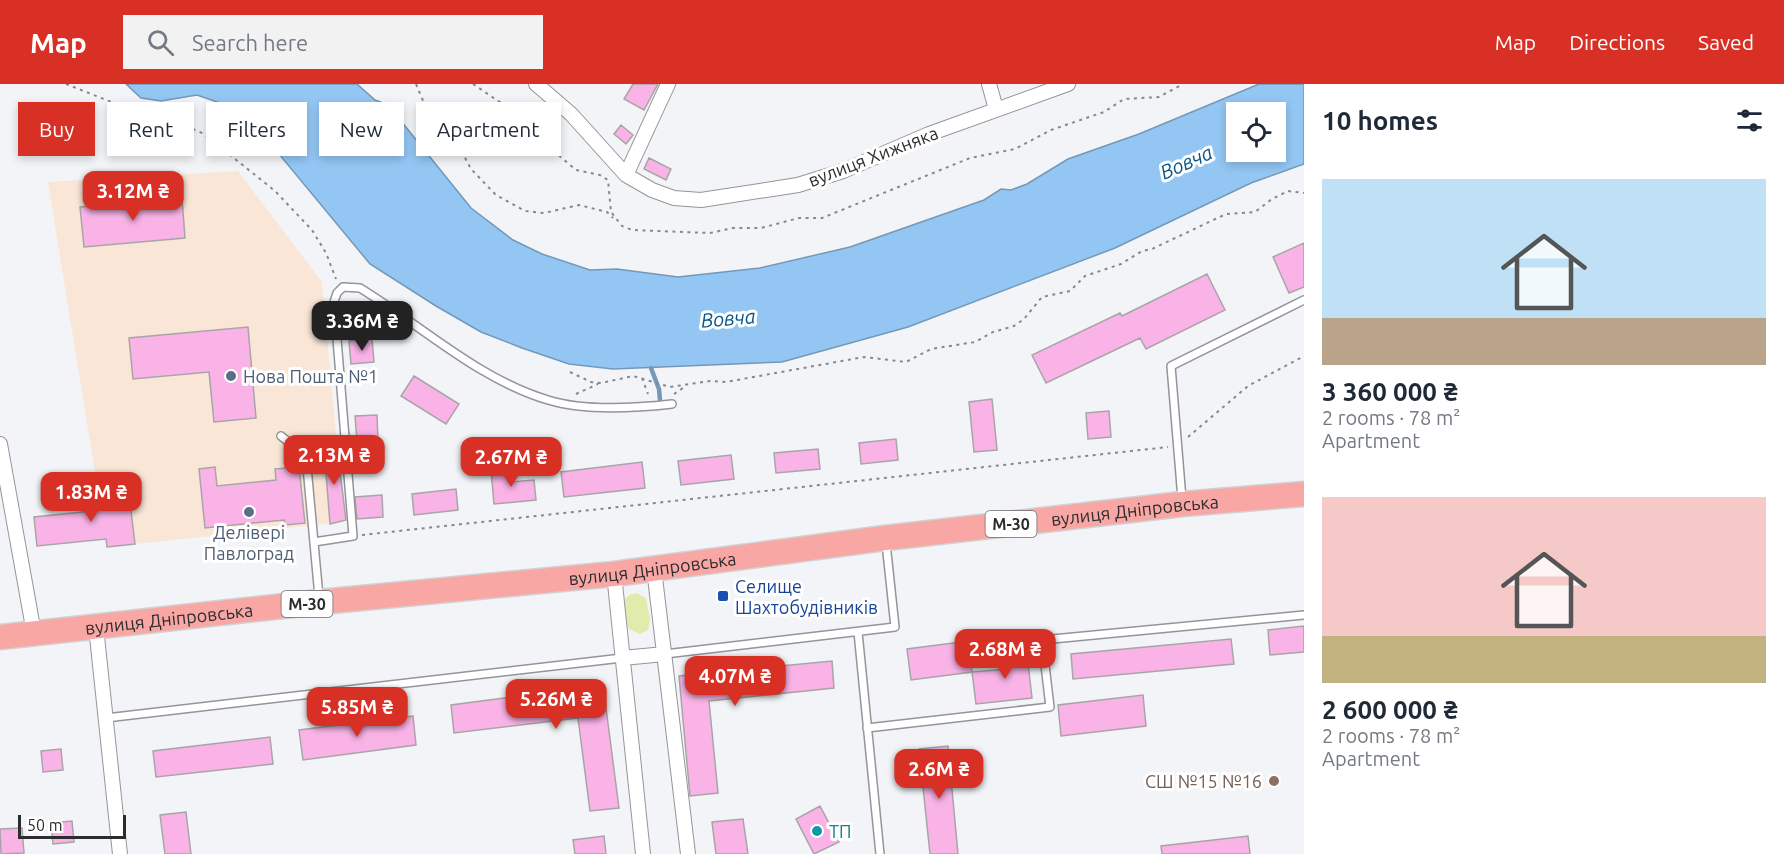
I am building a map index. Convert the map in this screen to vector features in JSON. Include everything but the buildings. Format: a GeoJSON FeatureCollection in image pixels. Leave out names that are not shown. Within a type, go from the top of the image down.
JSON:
{"type":"FeatureCollection","features":[{"type":"Feature","properties":{"kind":"highway","name":"вулиця Дніпровська"},"geometry":{"type":"LineString","coordinates":[[0,637],[320,602],[614,574],[885,538],[1183,504],[1304,494]]}},
{"type":"Feature","properties":{"kind":"street","name":"вулиця Хижняка"},"geometry":{"type":"LineString","coordinates":[[536,84],[571,114],[626,175],[652,190],[674,198],[701,200],[798,185],[843,171],[996,109],[1068,84]]}},
{"type":"Feature","properties":{"kind":"street"},"geometry":{"type":"LineString","coordinates":[[626,175],[668,84]]}},
{"type":"Feature","properties":{"kind":"street"},"geometry":{"type":"LineString","coordinates":[[989,84],[996,109]]}},
{"type":"Feature","properties":{"kind":"street"},"geometry":{"type":"LineString","coordinates":[[0,444],[34,633]]}},
{"type":"Feature","properties":{"kind":"street"},"geometry":{"type":"LineString","coordinates":[[654,569],[688,854]]}},
{"type":"Feature","properties":{"kind":"street"},"geometry":{"type":"LineString","coordinates":[[614,574],[642,854]]}},
{"type":"Feature","properties":{"kind":"street"},"geometry":{"type":"LineString","coordinates":[[96,627],[120,854]]}},
{"type":"Feature","properties":{"kind":"street"},"geometry":{"type":"LineString","coordinates":[[622,658],[665,654]]}},
{"type":"Feature","properties":{"kind":"lane"},"geometry":{"type":"LineString","coordinates":[[314,542],[353,536],[334,302],[337,292],[343,287],[360,288],[484,372],[550,401],[615,408],[672,404]]}},
{"type":"Feature","properties":{"kind":"lane"},"geometry":{"type":"LineString","coordinates":[[1183,504],[1171,366],[1304,300]]}},
{"type":"Feature","properties":{"kind":"lane"},"geometry":{"type":"LineString","coordinates":[[281,436],[306,456],[320,602]]}},
{"type":"Feature","properties":{"kind":"lane"},"geometry":{"type":"LineString","coordinates":[[665,654],[895,627],[885,538]]}},
{"type":"Feature","properties":{"kind":"lane"},"geometry":{"type":"LineString","coordinates":[[867,729],[1050,708],[1042,640],[1304,615]]}},
{"type":"Feature","properties":{"kind":"lane"},"geometry":{"type":"LineString","coordinates":[[858,632],[880,854]]}},
{"type":"Feature","properties":{"kind":"lane"},"geometry":{"type":"LineString","coordinates":[[106,718],[622,658]]}},
{"type":"Feature","properties":{"kind":"path"},"geometry":{"type":"LineString","coordinates":[[66,84],[124,107],[163,115],[187,124],[242,162],[312,230],[333,269],[337,292]]}},
{"type":"Feature","properties":{"kind":"path"},"geometry":{"type":"LineString","coordinates":[[416,84],[424,103],[438,124],[454,137],[471,169],[496,195],[525,211],[544,213],[579,205],[607,213],[615,220]]}},
{"type":"Feature","properties":{"kind":"path"},"geometry":{"type":"LineString","coordinates":[[567,402],[579,392],[625,376],[642,378],[670,387],[710,381],[726,382],[864,357],[906,362],[931,349],[975,342],[993,332],[1014,326],[1024,319],[1042,297],[1070,291],[1085,276],[1121,264],[1142,251],[1152,249],[1226,214],[1255,212],[1272,199],[1288,192],[1304,193]]}},
{"type":"Feature","properties":{"kind":"path"},"geometry":{"type":"LineString","coordinates":[[353,536],[1178,446],[1248,386],[1304,356]]}},
{"type":"Feature","properties":{"kind":"path"},"geometry":{"type":"LineString","coordinates":[[570,372],[591,382],[601,383]]}},
{"type":"Feature","properties":{"kind":"path"},"geometry":{"type":"LineString","coordinates":[[642,378],[649,397],[645,406]]}},
{"type":"Feature","properties":{"kind":"shaded area"},"geometry":{"type":"Polygon","coordinates":[[[238,171],[322,282],[344,522],[107,547],[48,182],[238,171]]]}},
{"type":"Feature","properties":{"kind":"green space"},"geometry":{"type":"Polygon","coordinates":[[[637,593],[646,598],[650,619],[648,630],[640,634],[629,629],[623,614],[623,602],[629,595],[637,593]]]}},
{"type":"Feature","properties":{"kind":"water","name":"Вовча"},"geometry":{"type":"Polygon","coordinates":[[[126,84],[357,84],[380,102],[319,102],[319,156],[404,156],[404,125],[416,140],[416,156],[429,156],[471,208],[513,240],[542,254],[590,270],[617,269],[678,277],[760,268],[850,247],[984,200],[1001,189],[1011,190],[1027,184],[1068,159],[1139,134],[1259,84],[1304,84],[1304,164],[1251,183],[1115,248],[908,327],[782,362],[613,369],[569,364],[481,332],[370,264],[281,156],[307,156],[307,102],[217,102],[197,95],[161,101],[141,98],[126,84]]]}},
{"type":"Feature","properties":{"kind":"waterway"},"geometry":{"type":"LineString","coordinates":[[651,368],[659,389],[660,400]]}},
{"type":"Feature","properties":{"kind":"place","name":"Нова Пошта №1"},"geometry":{"type":"Point","coordinates":[231,376]}},
{"type":"Feature","properties":{"kind":"place","name":"Делівері Павлоград"},"geometry":{"type":"Point","coordinates":[249,512]}},
{"type":"Feature","properties":{"kind":"place","name":"Селище Шахтобудівників"},"geometry":{"type":"Point","coordinates":[723,596]}},
{"type":"Feature","properties":{"kind":"place","name":"СШ №15 №16"},"geometry":{"type":"Point","coordinates":[1274,781]}},
{"type":"Feature","properties":{"kind":"place","name":"ТП"},"geometry":{"type":"Point","coordinates":[817,831]}}]}
